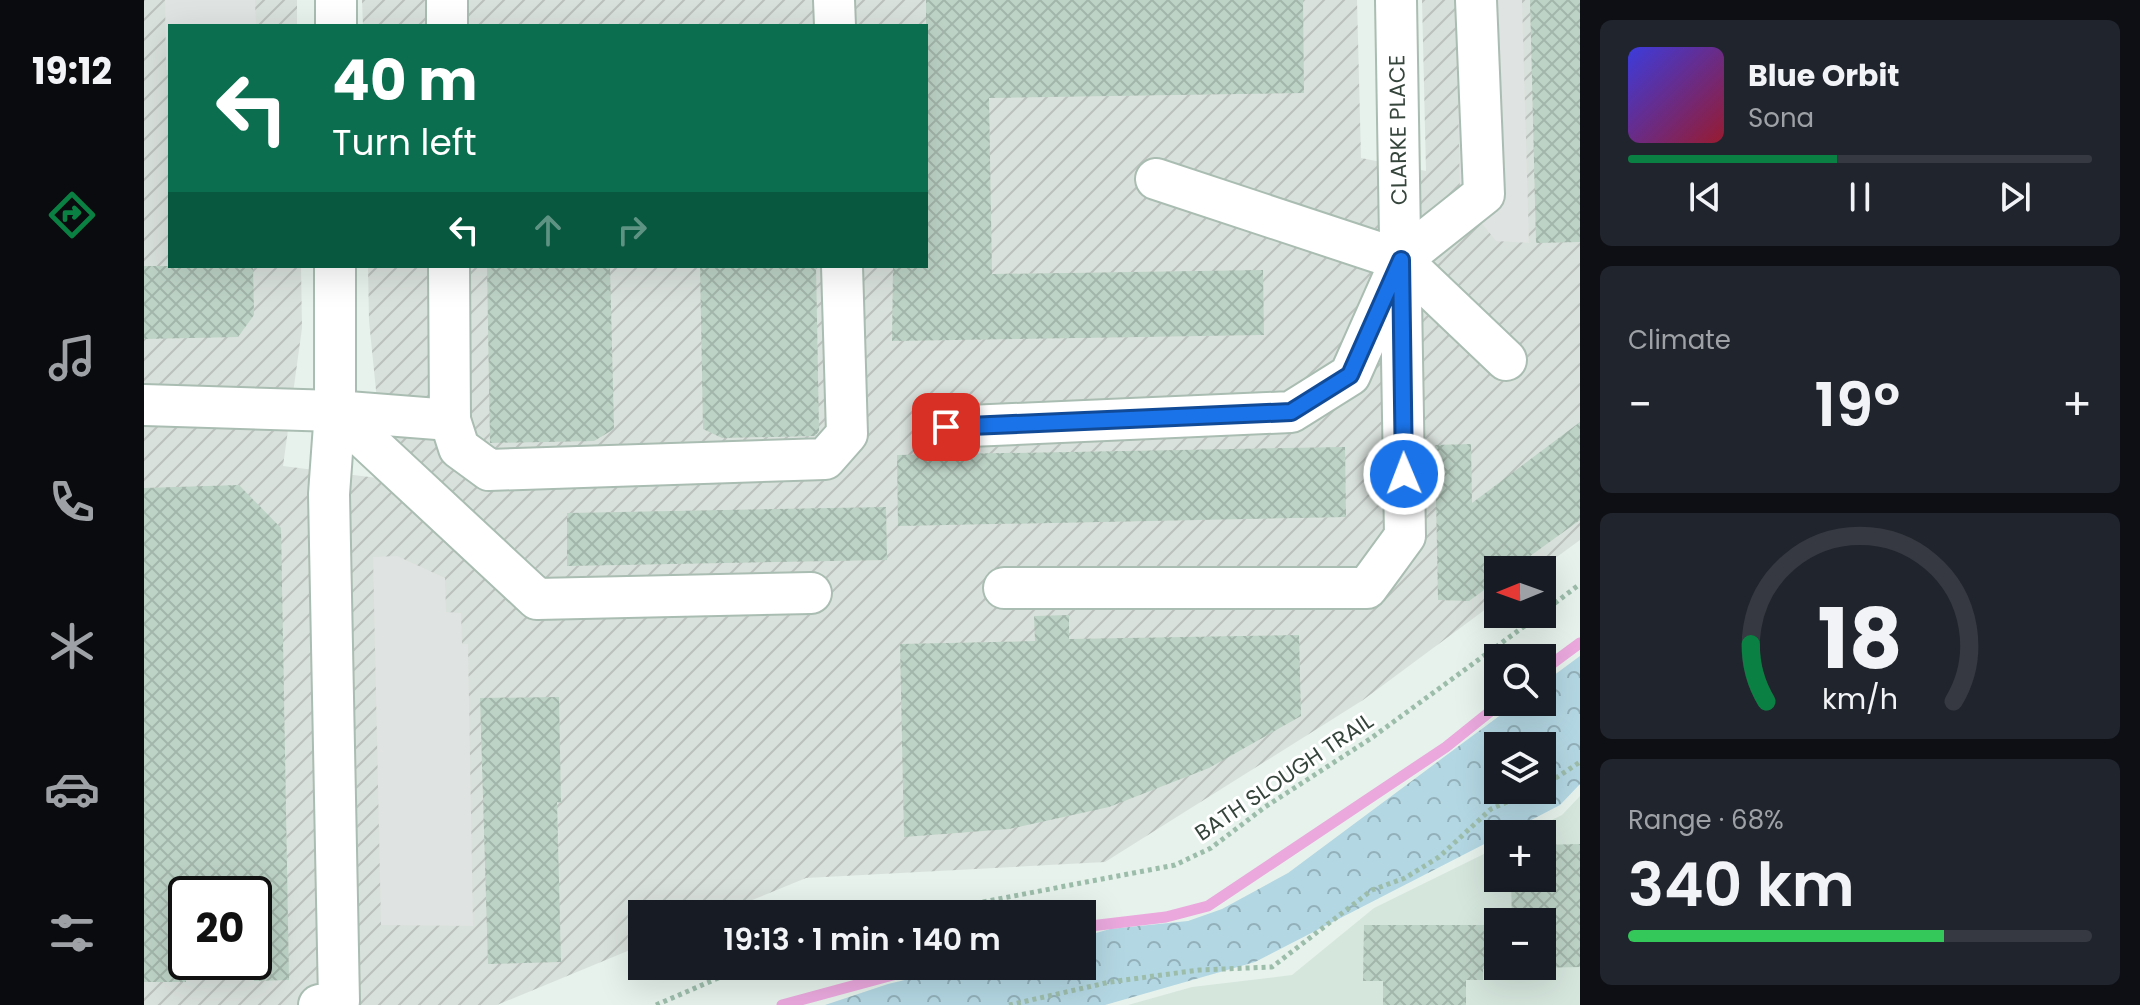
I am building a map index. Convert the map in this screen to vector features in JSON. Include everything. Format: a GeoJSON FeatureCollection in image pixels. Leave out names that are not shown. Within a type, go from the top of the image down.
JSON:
{"type":"FeatureCollection","features":[{"type":"Feature","properties":{"kind":"street"},"geometry":{"type":"LineString","coordinates":[[336,0],[336,24]]}},
{"type":"Feature","properties":{"kind":"street"},"geometry":{"type":"LineString","coordinates":[[447,0],[447,24]]}},
{"type":"Feature","properties":{"kind":"street"},"geometry":{"type":"LineString","coordinates":[[834,0],[835,24]]}},
{"type":"Feature","properties":{"kind":"street","name":"CLARKE PLACE"},"geometry":{"type":"LineString","coordinates":[[1004,588],[1367,588],[1405,536],[1396,0]]}},
{"type":"Feature","properties":{"kind":"street"},"geometry":{"type":"LineString","coordinates":[[946,427],[1291,412],[1350,375],[1401,260],[1484,194],[1476,0]]}},
{"type":"Feature","properties":{"kind":"street"},"geometry":{"type":"LineString","coordinates":[[1156,179],[1401,260],[1506,360]]}},
{"type":"Feature","properties":{"kind":"street"},"geometry":{"type":"LineString","coordinates":[[319,1005],[339,1001],[329,494],[335,411],[335,268]]}},
{"type":"Feature","properties":{"kind":"street"},"geometry":{"type":"LineString","coordinates":[[449,268],[450,420],[459,448],[489,470],[825,459],[847,434],[842,268]]}},
{"type":"Feature","properties":{"kind":"street"},"geometry":{"type":"LineString","coordinates":[[144,405],[335,411],[450,420]]}},
{"type":"Feature","properties":{"kind":"street"},"geometry":{"type":"LineString","coordinates":[[335,411],[537,599],[811,593]]}},
{"type":"Feature","properties":{"kind":"path","name":"BATH SLOUGH TRAIL"},"geometry":{"type":"LineString","coordinates":[[1556,602],[1580,584]]}},
{"type":"Feature","properties":{"kind":"path","name":"BATH SLOUGH TRAIL"},"geometry":{"type":"LineString","coordinates":[[993,900],[1175,865],[1211,848],[1265,807],[1370,739],[1522,628]]}},
{"type":"Feature","properties":{"kind":"path"},"geometry":{"type":"LineString","coordinates":[[1556,778],[1580,762]]}},
{"type":"Feature","properties":{"kind":"path"},"geometry":{"type":"LineString","coordinates":[[1009,1005],[1110,982],[1199,970],[1272,967],[1372,890],[1405,878],[1439,857],[1491,809],[1503,804]]}},
{"type":"Feature","properties":{"kind":"path"},"geometry":{"type":"LineString","coordinates":[[656,1005],[714,980]]}},
{"type":"Feature","properties":{"kind":"shaded area"},"geometry":{"type":"Polygon","coordinates":[[[144,0],[297,0],[297,24],[168,24],[168,268],[301,268],[302,328],[283,466],[385,479],[369,321],[368,268],[928,268],[928,24],[363,24],[362,0],[1357,0],[1361,158],[1426,171],[1422,0],[1580,0],[1580,540],[1556,558],[1484,556],[1484,610],[1363,700],[1105,862],[806,878],[752,900],[628,900],[628,951],[497,1005],[144,1005],[144,0]]]}},
{"type":"Feature","properties":{"kind":"shaded area"},"geometry":{"type":"Polygon","coordinates":[[[165,0],[255,0],[256,24],[168,24],[166,70],[165,0]]]}},
{"type":"Feature","properties":{"kind":"shaded area"},"geometry":{"type":"Polygon","coordinates":[[[1456,0],[1522,0],[1529,243],[1496,241],[1460,196],[1456,0]]]}},
{"type":"Feature","properties":{"kind":"shaded area"},"geometry":{"type":"Polygon","coordinates":[[[397,556],[445,578],[446,612],[461,613],[462,644],[468,644],[473,926],[381,925],[373,557],[397,556]]]}},
{"type":"Feature","properties":{"kind":"shaded area"},"geometry":{"type":"Polygon","coordinates":[[[1580,796],[1580,1005],[1128,1005],[1192,987],[1292,975],[1374,908],[1484,854],[1484,892],[1556,892],[1556,820],[1552,820],[1562,815],[1580,796]]]}},
{"type":"Feature","properties":{"kind":"green space"},"geometry":{"type":"Polygon","coordinates":[[[1580,656],[1580,784],[1560,805],[1531,820],[1484,820],[1484,844],[1255,962],[1105,1005],[825,1005],[905,980],[1096,980],[1096,933],[1188,921],[1222,909],[1288,873],[1499,716],[1556,716],[1556,674],[1580,656]]]}},
{"type":"Feature","properties":{"kind":"building"},"geometry":{"type":"Polygon","coordinates":[[[926,0],[1303,0],[1304,93],[989,98],[992,274],[1263,270],[1264,335],[892,341],[893,268],[928,268],[926,0]]]}},
{"type":"Feature","properties":{"kind":"building"},"geometry":{"type":"Polygon","coordinates":[[[1530,0],[1580,0],[1580,242],[1536,243],[1530,0]]]}},
{"type":"Feature","properties":{"kind":"building"},"geometry":{"type":"Polygon","coordinates":[[[144,266],[253,268],[254,315],[238,337],[144,339],[144,266]]]}},
{"type":"Feature","properties":{"kind":"building"},"geometry":{"type":"Polygon","coordinates":[[[487,268],[610,268],[614,429],[594,441],[490,443],[487,268]]]}},
{"type":"Feature","properties":{"kind":"building"},"geometry":{"type":"Polygon","coordinates":[[[700,268],[816,268],[819,431],[815,436],[722,438],[703,429],[700,268]]]}},
{"type":"Feature","properties":{"kind":"building"},"geometry":{"type":"Polygon","coordinates":[[[1580,422],[1580,520],[1530,556],[1484,556],[1484,590],[1469,601],[1438,600],[1435,445],[1471,444],[1472,503],[1580,422]]]}},
{"type":"Feature","properties":{"kind":"building"},"geometry":{"type":"Polygon","coordinates":[[[1345,447],[1346,517],[898,526],[897,455],[1345,447]]]}},
{"type":"Feature","properties":{"kind":"building"},"geometry":{"type":"Polygon","coordinates":[[[239,485],[281,528],[289,980],[254,981],[272,980],[272,876],[168,876],[168,980],[186,982],[144,982],[144,488],[239,485]]]}},
{"type":"Feature","properties":{"kind":"building"},"geometry":{"type":"Polygon","coordinates":[[[886,507],[887,560],[567,566],[567,513],[886,507]]]}},
{"type":"Feature","properties":{"kind":"building"},"geometry":{"type":"Polygon","coordinates":[[[1069,615],[1069,639],[1299,635],[1301,716],[1209,768],[1109,807],[1009,829],[904,837],[900,644],[1035,641],[1034,616],[1069,615]]]}},
{"type":"Feature","properties":{"kind":"building"},"geometry":{"type":"Polygon","coordinates":[[[559,697],[561,803],[557,802],[561,962],[488,964],[480,698],[559,697]]]}},
{"type":"Feature","properties":{"kind":"building"},"geometry":{"type":"Polygon","coordinates":[[[1580,844],[1580,967],[1556,967],[1556,908],[1512,908],[1511,892],[1556,892],[1556,845],[1580,844]]]}},
{"type":"Feature","properties":{"kind":"building"},"geometry":{"type":"Polygon","coordinates":[[[1364,925],[1484,925],[1483,980],[1466,980],[1466,1005],[1383,1005],[1383,981],[1363,981],[1364,925]]]}},
{"type":"Feature","properties":{"kind":"waterway"},"geometry":{"type":"LineString","coordinates":[[1556,661],[1580,643]]}},
{"type":"Feature","properties":{"kind":"waterway"},"geometry":{"type":"LineString","coordinates":[[1096,925],[1166,917],[1208,906],[1446,747],[1485,716]]}},
{"type":"Feature","properties":{"kind":"waterway"},"geometry":{"type":"LineString","coordinates":[[782,1005],[874,980]]}},
{"type":"Feature","properties":{"kind":"route"},"geometry":{"type":"LineString","coordinates":[[946,427],[1291,412],[1350,375],[1401,260],[1404,474]]}}]}
